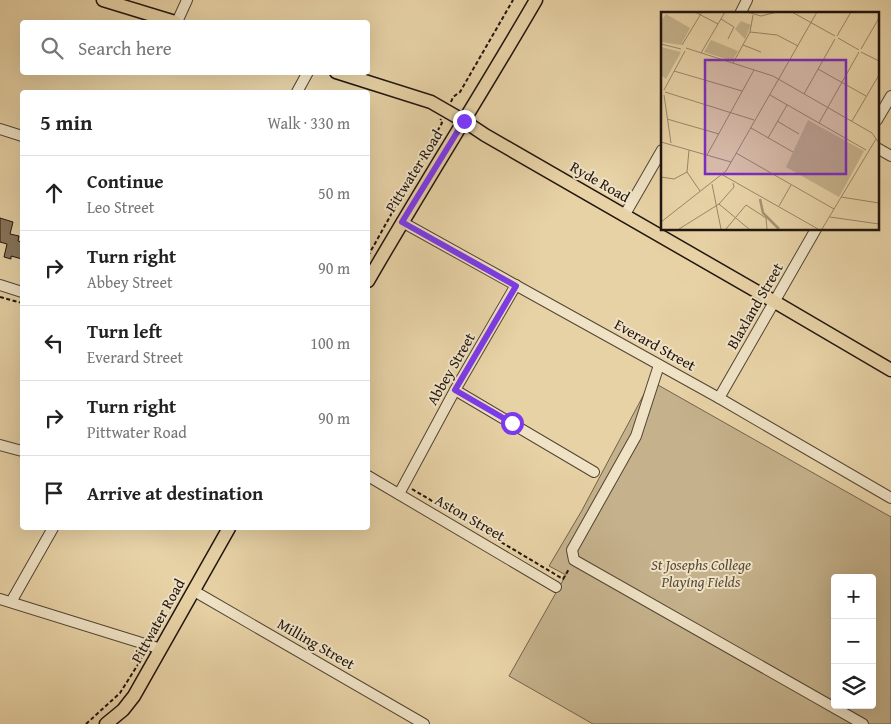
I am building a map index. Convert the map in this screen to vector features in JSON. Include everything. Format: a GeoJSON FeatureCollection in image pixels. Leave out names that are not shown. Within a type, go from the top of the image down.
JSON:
{"type":"FeatureCollection","features":[{"type":"Feature","properties":{"kind":"main road"},"geometry":{"type":"LineString","coordinates":[[103,0],[169,20]]}},
{"type":"Feature","properties":{"kind":"main road","name":"Pittwater Road"},"geometry":{"type":"LineString","coordinates":[[370,278],[536,0]]}},
{"type":"Feature","properties":{"kind":"main road","name":"Ryde Road"},"geometry":{"type":"LineString","coordinates":[[346,75],[431,102],[891,370]]}},
{"type":"Feature","properties":{"kind":"main road","name":"Pittwater Road"},"geometry":{"type":"LineString","coordinates":[[106,724],[129,703],[228,530]]}},
{"type":"Feature","properties":{"kind":"street"},"geometry":{"type":"LineString","coordinates":[[177,20],[187,0]]}},
{"type":"Feature","properties":{"kind":"street"},"geometry":{"type":"LineString","coordinates":[[741,12],[747,0]]}},
{"type":"Feature","properties":{"kind":"street"},"geometry":{"type":"LineString","coordinates":[[298,90],[306,75]]}},
{"type":"Feature","properties":{"kind":"street"},"geometry":{"type":"LineString","coordinates":[[878,118],[891,96]]}},
{"type":"Feature","properties":{"kind":"street"},"geometry":{"type":"LineString","coordinates":[[0,129],[20,135]]}},
{"type":"Feature","properties":{"kind":"street"},"geometry":{"type":"LineString","coordinates":[[878,149],[891,156]]}},
{"type":"Feature","properties":{"kind":"street"},"geometry":{"type":"LineString","coordinates":[[624,216],[661,152]]}},
{"type":"Feature","properties":{"kind":"street","name":"Everard Street"},"geometry":{"type":"LineString","coordinates":[[402,222],[719,398],[891,498]]}},
{"type":"Feature","properties":{"kind":"street","name":"Blaxland Street"},"geometry":{"type":"LineString","coordinates":[[719,398],[815,230]]}},
{"type":"Feature","properties":{"kind":"street"},"geometry":{"type":"LineString","coordinates":[[0,285],[20,291]]}},
{"type":"Feature","properties":{"kind":"street","name":"Abbey Street"},"geometry":{"type":"LineString","coordinates":[[399,494],[455,390],[516,286]]}},
{"type":"Feature","properties":{"kind":"street"},"geometry":{"type":"LineString","coordinates":[[659,365],[636,436],[572,550],[574,560],[863,724]]}},
{"type":"Feature","properties":{"kind":"street"},"geometry":{"type":"LineString","coordinates":[[455,390],[594,472]]}},
{"type":"Feature","properties":{"kind":"street"},"geometry":{"type":"LineString","coordinates":[[0,444],[20,450]]}},
{"type":"Feature","properties":{"kind":"street","name":"Aston Street"},"geometry":{"type":"LineString","coordinates":[[370,477],[556,587]]}},
{"type":"Feature","properties":{"kind":"street"},"geometry":{"type":"LineString","coordinates":[[11,602],[52,530]]}},
{"type":"Feature","properties":{"kind":"street","name":"Milling Street"},"geometry":{"type":"LineString","coordinates":[[194,591],[424,724]]}},
{"type":"Feature","properties":{"kind":"street"},"geometry":{"type":"LineString","coordinates":[[0,598],[161,649]]}},
{"type":"Feature","properties":{"kind":"path"},"geometry":{"type":"LineString","coordinates":[[453,97],[460,92],[513,0]]}},
{"type":"Feature","properties":{"kind":"path"},"geometry":{"type":"LineString","coordinates":[[370,252],[442,123]]}},
{"type":"Feature","properties":{"kind":"path"},"geometry":{"type":"LineString","coordinates":[[0,296],[20,302]]}},
{"type":"Feature","properties":{"kind":"path"},"geometry":{"type":"LineString","coordinates":[[404,484],[563,579],[574,560]]}},
{"type":"Feature","properties":{"kind":"path"},"geometry":{"type":"LineString","coordinates":[[86,724],[120,693],[144,655]]}},
{"type":"Feature","properties":{"kind":"green space","name":"St Josephs College Playing Fields"},"geometry":{"type":"Polygon","coordinates":[[[651,381],[891,517],[891,724],[593,724],[509,676],[566,575],[549,566],[581,512],[651,381]]]}},
{"type":"Feature","properties":{"kind":"building"},"geometry":{"type":"Polygon","coordinates":[[[0,218],[13,222],[10,234],[19,236],[20,258],[11,256],[11,259],[4,257],[7,244],[0,242],[0,218]]]}},
{"type":"Feature","properties":{"kind":"route"},"geometry":{"type":"LineString","coordinates":[[464,121],[402,222],[516,286],[455,390],[512,423]]}}]}
